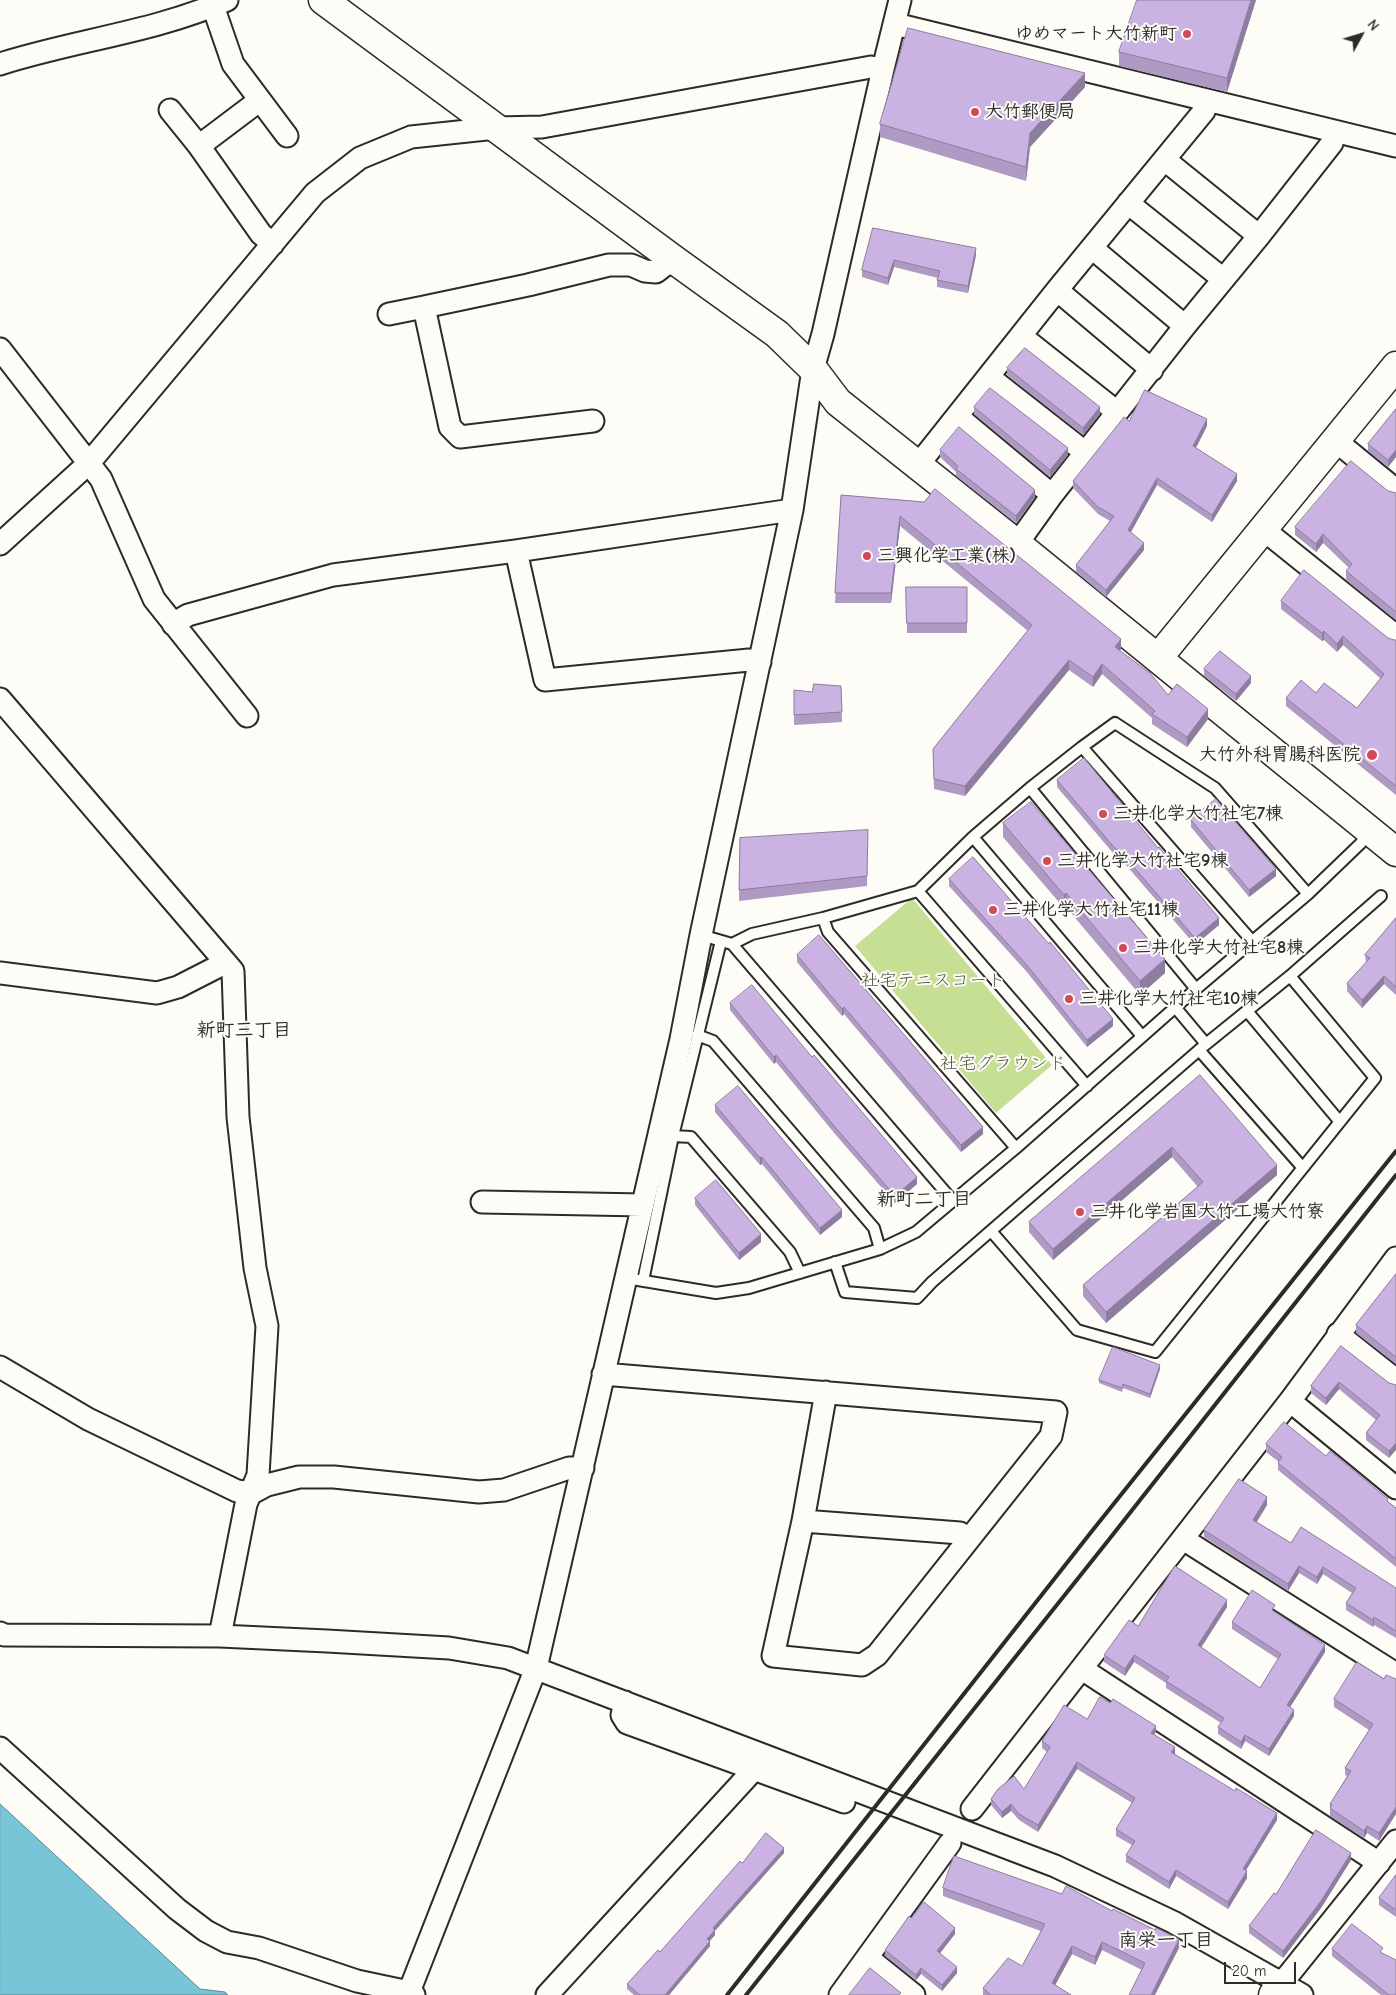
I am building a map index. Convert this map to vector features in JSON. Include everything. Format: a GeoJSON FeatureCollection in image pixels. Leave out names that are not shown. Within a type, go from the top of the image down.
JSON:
{"type":"FeatureCollection","features":[{"type":"Feature","properties":{"kind":"street"},"geometry":{"type":"LineString","coordinates":[[323,0],[673,260],[777,334],[813,368],[838,402],[1017,544],[1396,852]]}},
{"type":"Feature","properties":{"kind":"street"},"geometry":{"type":"LineString","coordinates":[[0,1748],[178,1909],[206,1931],[227,1942],[258,1948],[357,1980],[411,1994],[536,1668],[603,1374],[635,1280],[643,1205],[681,1039],[711,938],[760,662],[792,510],[813,368],[823,334],[900,0]]}},
{"type":"Feature","properties":{"kind":"street"},"geometry":{"type":"LineString","coordinates":[[0,64],[38,52],[132,32],[220,3],[233,64],[287,136]]}},
{"type":"Feature","properties":{"kind":"street"},"geometry":{"type":"LineString","coordinates":[[895,24],[1396,146]]}},
{"type":"Feature","properties":{"kind":"street"},"geometry":{"type":"LineString","coordinates":[[0,544],[89,463],[316,193],[360,158],[412,137],[496,128],[542,127],[871,67],[883,69]]}},
{"type":"Feature","properties":{"kind":"street"},"geometry":{"type":"LineString","coordinates":[[199,146],[260,100]]}},
{"type":"Feature","properties":{"kind":"street"},"geometry":{"type":"LineString","coordinates":[[918,465],[1057,290],[1204,111],[1208,101]]}},
{"type":"Feature","properties":{"kind":"street"},"geometry":{"type":"LineString","coordinates":[[170,110],[199,146],[261,234],[272,244]]}},
{"type":"Feature","properties":{"kind":"street"},"geometry":{"type":"LineString","coordinates":[[1017,544],[1052,495],[1117,412],[1332,143],[1334,132]]}},
{"type":"Feature","properties":{"kind":"street"},"geometry":{"type":"LineString","coordinates":[[1164,160],[1259,236]]}},
{"type":"Feature","properties":{"kind":"street"},"geometry":{"type":"LineString","coordinates":[[1128,203],[1223,279]]}},
{"type":"Feature","properties":{"kind":"street"},"geometry":{"type":"LineString","coordinates":[[1092,248],[1185,326]]}},
{"type":"Feature","properties":{"kind":"street"},"geometry":{"type":"LineString","coordinates":[[389,314],[528,285],[610,265],[631,265],[645,271],[656,272],[673,260]]}},
{"type":"Feature","properties":{"kind":"street"},"geometry":{"type":"LineString","coordinates":[[1057,290],[1152,370]]}},
{"type":"Feature","properties":{"kind":"street"},"geometry":{"type":"LineString","coordinates":[[424,307],[450,427],[460,437],[593,421]]}},
{"type":"Feature","properties":{"kind":"street"},"geometry":{"type":"LineString","coordinates":[[1021,336],[1117,412]]}},
{"type":"Feature","properties":{"kind":"street"},"geometry":{"type":"LineString","coordinates":[[0,349],[101,479],[154,599],[247,716]]}},
{"type":"Feature","properties":{"kind":"street"},"geometry":{"type":"LineString","coordinates":[[1158,658],[1396,366]]}},
{"type":"Feature","properties":{"kind":"street"},"geometry":{"type":"LineString","coordinates":[[989,377],[1086,453]]}},
{"type":"Feature","properties":{"kind":"street"},"geometry":{"type":"LineString","coordinates":[[957,416],[1052,495]]}},
{"type":"Feature","properties":{"kind":"street"},"geometry":{"type":"LineString","coordinates":[[1336,441],[1396,490]]}},
{"type":"Feature","properties":{"kind":"street"},"geometry":{"type":"LineString","coordinates":[[173,624],[188,615],[334,575],[516,551],[792,510]]}},
{"type":"Feature","properties":{"kind":"street"},"geometry":{"type":"LineString","coordinates":[[1264,530],[1396,636]]}},
{"type":"Feature","properties":{"kind":"street"},"geometry":{"type":"LineString","coordinates":[[516,551],[545,680],[749,660],[760,662]]}},
{"type":"Feature","properties":{"kind":"street"},"geometry":{"type":"LineString","coordinates":[[0,699],[233,971],[238,1117],[255,1268],[267,1326],[258,1475],[246,1504],[220,1636]]}},
{"type":"Feature","properties":{"kind":"street"},"geometry":{"type":"LineString","coordinates":[[0,973],[157,993],[178,987],[225,963]]}},
{"type":"Feature","properties":{"kind":"street"},"geometry":{"type":"LineString","coordinates":[[482,1202],[643,1205]]}},
{"type":"Feature","properties":{"kind":"street"},"geometry":{"type":"LineString","coordinates":[[972,1809],[1290,1401],[1396,1258]]}},
{"type":"Feature","properties":{"kind":"street"},"geometry":{"type":"LineString","coordinates":[[1338,1334],[1396,1380]]}},
{"type":"Feature","properties":{"kind":"street"},"geometry":{"type":"LineString","coordinates":[[0,1367],[88,1419],[237,1491],[252,1493],[267,1485],[299,1477],[334,1477],[479,1492],[504,1490],[569,1468],[583,1468]]}},
{"type":"Feature","properties":{"kind":"street"},"geometry":{"type":"LineString","coordinates":[[603,1374],[826,1392],[1056,1412],[1051,1436],[877,1655],[862,1665],[773,1656],[803,1521],[826,1392]]}},
{"type":"Feature","properties":{"kind":"street"},"geometry":{"type":"LineString","coordinates":[[1290,1401],[1396,1488]]}},
{"type":"Feature","properties":{"kind":"street"},"geometry":{"type":"LineString","coordinates":[[803,1521],[960,1533],[968,1539]]}},
{"type":"Feature","properties":{"kind":"street"},"geometry":{"type":"LineString","coordinates":[[1183,1539],[1396,1674]]}},
{"type":"Feature","properties":{"kind":"street"},"geometry":{"type":"LineString","coordinates":[[0,1633],[220,1636],[449,1648],[508,1658],[1055,1866],[1173,1922],[1286,1991],[1396,1841]]}},
{"type":"Feature","properties":{"kind":"street"},"geometry":{"type":"LineString","coordinates":[[1082,1669],[1379,1863]]}},
{"type":"Feature","properties":{"kind":"street"},"geometry":{"type":"LineString","coordinates":[[626,1702],[622,1715],[627,1723],[844,1802]]}},
{"type":"Feature","properties":{"kind":"street"},"geometry":{"type":"LineString","coordinates":[[547,1995],[748,1776],[751,1769]]}},
{"type":"Feature","properties":{"kind":"street"},"geometry":{"type":"LineString","coordinates":[[840,1995],[950,1843]]}},
{"type":"Feature","properties":{"kind":"street"},"geometry":{"type":"LineString","coordinates":[[868,1958],[914,1995]]}},
{"type":"Feature","properties":{"kind":"lane"},"geometry":{"type":"LineString","coordinates":[[732,944],[752,934],[823,918],[918,891],[973,837],[1030,788],[1115,723],[1214,788],[1308,894]]}},
{"type":"Feature","properties":{"kind":"lane"},"geometry":{"type":"LineString","coordinates":[[1082,747],[1252,941]]}},
{"type":"Feature","properties":{"kind":"lane"},"geometry":{"type":"LineString","coordinates":[[1030,788],[1196,989]]}},
{"type":"Feature","properties":{"kind":"lane"},"geometry":{"type":"LineString","coordinates":[[953,1201],[732,944],[711,938],[697,1036],[674,1136],[635,1280],[716,1293],[749,1288],[880,1249],[916,1232],[953,1201],[1016,1148],[1175,1007],[1308,894],[1370,832]]}},
{"type":"Feature","properties":{"kind":"lane"},"geometry":{"type":"LineString","coordinates":[[973,837],[1142,1036]]}},
{"type":"Feature","properties":{"kind":"lane"},"geometry":{"type":"LineString","coordinates":[[918,891],[1087,1086]]}},
{"type":"Feature","properties":{"kind":"lane"},"geometry":{"type":"LineString","coordinates":[[835,1262],[845,1292],[917,1298],[932,1282],[1202,1047],[1290,976],[1381,896]]}},
{"type":"Feature","properties":{"kind":"lane"},"geometry":{"type":"LineString","coordinates":[[823,918],[828,932],[1016,1148]]}},
{"type":"Feature","properties":{"kind":"lane"},"geometry":{"type":"LineString","coordinates":[[991,1231],[1077,1330],[1155,1352],[1375,1078],[1290,976]]}},
{"type":"Feature","properties":{"kind":"lane"},"geometry":{"type":"LineString","coordinates":[[1175,1007],[1202,1047],[1303,1168]]}},
{"type":"Feature","properties":{"kind":"lane"},"geometry":{"type":"LineString","coordinates":[[1247,1011],[1340,1122]]}},
{"type":"Feature","properties":{"kind":"lane"},"geometry":{"type":"LineString","coordinates":[[697,1036],[713,1041],[874,1228],[880,1249]]}},
{"type":"Feature","properties":{"kind":"lane"},"geometry":{"type":"LineString","coordinates":[[674,1136],[691,1137],[790,1252],[800,1273]]}},
{"type":"Feature","properties":{"kind":"green space","name":"社宅テニスコート"},"geometry":{"type":"Polygon","coordinates":[[[912,898],[1052,1065],[996,1113],[855,946],[912,898]]]}},
{"type":"Feature","properties":{"kind":"water"},"geometry":{"type":"Polygon","coordinates":[[[0,1804],[200,1989],[225,1992],[228,1995],[0,1995],[0,1804]]]}},
{"type":"Feature","properties":{"kind":"building","name":"ゆめマート大竹新町"},"geometry":{"type":"Polygon","coordinates":[[[1137,0],[1251,0],[1227,78],[1119,52],[1137,0]]]}},
{"type":"Feature","properties":{"kind":"building","name":"大竹郵便局"},"geometry":{"type":"Polygon","coordinates":[[[908,28],[1085,73],[1030,133],[1026,167],[880,124],[908,28]]]}},
{"type":"Feature","properties":{"kind":"building"},"geometry":{"type":"Polygon","coordinates":[[[873,228],[976,248],[968,286],[937,280],[940,271],[894,260],[888,278],[862,270],[873,228]]]}},
{"type":"Feature","properties":{"kind":"building"},"geometry":{"type":"Polygon","coordinates":[[[1025,348],[1100,407],[1083,428],[1007,368],[1025,348]]]}},
{"type":"Feature","properties":{"kind":"building"},"geometry":{"type":"Polygon","coordinates":[[[990,388],[1068,448],[1050,470],[974,407],[990,388]]]}},
{"type":"Feature","properties":{"kind":"building"},"geometry":{"type":"Polygon","coordinates":[[[1145,390],[1207,419],[1193,446],[1237,474],[1212,515],[1157,478],[1128,530],[1144,543],[1106,590],[1076,565],[1114,516],[1098,507],[1073,481],[1124,417],[1129,421],[1145,390]]]}},
{"type":"Feature","properties":{"kind":"building"},"geometry":{"type":"Polygon","coordinates":[[[1396,409],[1396,450],[1388,460],[1368,444],[1396,409]]]}},
{"type":"Feature","properties":{"kind":"building"},"geometry":{"type":"Polygon","coordinates":[[[959,427],[1035,490],[1016,516],[956,469],[958,466],[940,450],[959,427]]]}},
{"type":"Feature","properties":{"kind":"building"},"geometry":{"type":"Polygon","coordinates":[[[1351,461],[1388,491],[1396,493],[1396,612],[1346,571],[1352,564],[1323,534],[1316,544],[1295,527],[1351,461]]]}},
{"type":"Feature","properties":{"kind":"building"},"geometry":{"type":"Polygon","coordinates":[[[935,489],[1121,639],[1115,647],[1150,673],[1168,695],[1177,684],[1208,709],[1187,737],[1152,714],[1155,711],[1102,664],[1093,677],[1069,660],[965,786],[934,779],[933,749],[1032,625],[900,516],[891,593],[835,593],[841,495],[924,502],[935,489]]]}},
{"type":"Feature","properties":{"kind":"building"},"geometry":{"type":"Polygon","coordinates":[[[1304,570],[1388,638],[1396,640],[1396,786],[1286,698],[1301,680],[1316,693],[1324,683],[1357,708],[1384,674],[1343,636],[1337,644],[1324,631],[1322,633],[1281,601],[1304,570]]]}},
{"type":"Feature","properties":{"kind":"building"},"geometry":{"type":"Polygon","coordinates":[[[906,587],[967,587],[967,623],[907,623],[906,587]]]}},
{"type":"Feature","properties":{"kind":"building"},"geometry":{"type":"Polygon","coordinates":[[[1220,651],[1251,676],[1236,694],[1204,669],[1220,651]]]}},
{"type":"Feature","properties":{"kind":"building"},"geometry":{"type":"Polygon","coordinates":[[[814,684],[841,686],[842,712],[794,715],[794,690],[812,692],[814,684]]]}},
{"type":"Feature","properties":{"kind":"building"},"geometry":{"type":"Polygon","coordinates":[[[1084,758],[1219,918],[1195,938],[1057,780],[1084,758]]]}},
{"type":"Feature","properties":{"kind":"building"},"geometry":{"type":"Polygon","coordinates":[[[1216,799],[1276,869],[1249,890],[1191,820],[1216,799]]]}},
{"type":"Feature","properties":{"kind":"building"},"geometry":{"type":"Polygon","coordinates":[[[1031,802],[1165,959],[1140,981],[1066,893],[1064,895],[1003,823],[1031,802]]]}},
{"type":"Feature","properties":{"kind":"building"},"geometry":{"type":"Polygon","coordinates":[[[868,830],[867,876],[739,890],[740,838],[868,830]]]}},
{"type":"Feature","properties":{"kind":"building"},"geometry":{"type":"Polygon","coordinates":[[[973,857],[1049,944],[1050,942],[1113,1019],[1087,1040],[1026,964],[949,879],[973,857]]]}},
{"type":"Feature","properties":{"kind":"building"},"geometry":{"type":"Polygon","coordinates":[[[1396,918],[1396,987],[1384,976],[1362,1000],[1347,983],[1370,958],[1365,955],[1396,918]]]}},
{"type":"Feature","properties":{"kind":"building"},"geometry":{"type":"Polygon","coordinates":[[[819,935],[983,1127],[961,1145],[844,1007],[842,1009],[797,955],[819,935]]]}},
{"type":"Feature","properties":{"kind":"building"},"geometry":{"type":"Polygon","coordinates":[[[752,985],[917,1177],[895,1196],[776,1055],[774,1057],[730,1003],[752,985]]]}},
{"type":"Feature","properties":{"kind":"building","name":"三井化学岩国大竹工場大竹寮"},"geometry":{"type":"Polygon","coordinates":[[[1200,1075],[1277,1165],[1106,1312],[1083,1285],[1203,1182],[1172,1147],[1053,1249],[1029,1222],[1200,1075]]]}},
{"type":"Feature","properties":{"kind":"building"},"geometry":{"type":"Polygon","coordinates":[[[738,1086],[842,1210],[820,1228],[762,1157],[760,1158],[715,1105],[738,1086]]]}},
{"type":"Feature","properties":{"kind":"building"},"geometry":{"type":"Polygon","coordinates":[[[716,1180],[761,1234],[739,1253],[695,1198],[716,1180]]]}},
{"type":"Feature","properties":{"kind":"building"},"geometry":{"type":"Polygon","coordinates":[[[1396,1274],[1396,1357],[1356,1325],[1396,1274]]]}},
{"type":"Feature","properties":{"kind":"building"},"geometry":{"type":"Polygon","coordinates":[[[1341,1346],[1389,1383],[1396,1385],[1396,1443],[1389,1451],[1366,1433],[1380,1415],[1339,1382],[1326,1398],[1311,1386],[1341,1346]]]}},
{"type":"Feature","properties":{"kind":"building"},"geometry":{"type":"Polygon","coordinates":[[[1113,1347],[1160,1365],[1150,1394],[1123,1384],[1122,1388],[1099,1380],[1113,1347]]]}},
{"type":"Feature","properties":{"kind":"building"},"geometry":{"type":"Polygon","coordinates":[[[1284,1422],[1326,1456],[1330,1451],[1388,1499],[1387,1501],[1396,1508],[1396,1559],[1278,1463],[1282,1457],[1266,1444],[1284,1422]]]}},
{"type":"Feature","properties":{"kind":"building"},"geometry":{"type":"Polygon","coordinates":[[[1239,1479],[1267,1497],[1253,1520],[1291,1543],[1301,1527],[1396,1588],[1396,1631],[1374,1617],[1373,1620],[1346,1603],[1356,1588],[1323,1567],[1317,1577],[1299,1566],[1288,1584],[1204,1530],[1239,1479]]]}},
{"type":"Feature","properties":{"kind":"building"},"geometry":{"type":"Polygon","coordinates":[[[1175,1566],[1227,1600],[1198,1645],[1260,1688],[1281,1654],[1232,1622],[1252,1590],[1275,1605],[1272,1610],[1325,1645],[1287,1705],[1294,1710],[1269,1749],[1245,1735],[1241,1742],[1218,1727],[1224,1718],[1166,1681],[1169,1677],[1134,1655],[1125,1669],[1104,1655],[1129,1620],[1138,1626],[1175,1566]]]}},
{"type":"Feature","properties":{"kind":"building"},"geometry":{"type":"Polygon","coordinates":[[[1357,1662],[1384,1679],[1386,1675],[1396,1679],[1396,1807],[1379,1833],[1367,1826],[1364,1831],[1330,1808],[1332,1805],[1330,1804],[1351,1771],[1345,1768],[1373,1724],[1334,1699],[1357,1662]]]}},
{"type":"Feature","properties":{"kind":"building"},"geometry":{"type":"Polygon","coordinates":[[[1100,1697],[1110,1703],[1113,1699],[1156,1726],[1151,1733],[1175,1747],[1171,1752],[1235,1791],[1236,1788],[1277,1813],[1243,1869],[1247,1871],[1228,1902],[1176,1870],[1169,1882],[1126,1855],[1135,1841],[1116,1829],[1135,1798],[1077,1762],[1038,1825],[1019,1814],[1011,1804],[1002,1812],[991,1799],[998,1789],[1014,1776],[1024,1789],[1050,1747],[1042,1741],[1064,1705],[1087,1719],[1100,1697]]]}},
{"type":"Feature","properties":{"kind":"building"},"geometry":{"type":"Polygon","coordinates":[[[1316,1830],[1351,1853],[1321,1901],[1283,1951],[1249,1926],[1274,1893],[1276,1894],[1316,1830]]]}},
{"type":"Feature","properties":{"kind":"building"},"geometry":{"type":"Polygon","coordinates":[[[766,1833],[784,1848],[713,1928],[715,1930],[707,1939],[710,1941],[665,1995],[640,1995],[627,1984],[658,1950],[660,1952],[740,1861],[742,1863],[766,1833]]]}},
{"type":"Feature","properties":{"kind":"building"},"geometry":{"type":"Polygon","coordinates":[[[954,1856],[1062,1894],[1066,1886],[1112,1911],[1113,1909],[1155,1930],[1156,1928],[1179,1939],[1151,1995],[1129,1995],[1145,1963],[1102,1942],[1095,1957],[1072,1946],[1052,1983],[1071,1995],[991,1995],[983,1988],[1008,1958],[1022,1966],[1045,1924],[943,1888],[954,1856]]]}},
{"type":"Feature","properties":{"kind":"building"},"geometry":{"type":"Polygon","coordinates":[[[1396,1875],[1396,1910],[1379,1898],[1396,1875]]]}},
{"type":"Feature","properties":{"kind":"building"},"geometry":{"type":"Polygon","coordinates":[[[924,1902],[955,1928],[937,1951],[957,1967],[942,1985],[921,1968],[916,1975],[885,1950],[909,1916],[911,1918],[924,1902]]]}},
{"type":"Feature","properties":{"kind":"building"},"geometry":{"type":"Polygon","coordinates":[[[1352,1924],[1383,1948],[1380,1952],[1396,1960],[1396,1995],[1389,1995],[1332,1949],[1352,1924]]]}},
{"type":"Feature","properties":{"kind":"building"},"geometry":{"type":"Polygon","coordinates":[[[870,1968],[901,1993],[899,1995],[849,1995],[870,1968]]]}},
{"type":"Feature","properties":{"kind":"railway"},"geometry":{"type":"LineString","coordinates":[[727,1995],[1092,1531],[1396,1151]]}},
{"type":"Feature","properties":{"kind":"railway"},"geometry":{"type":"LineString","coordinates":[[746,1995],[1107,1542],[1396,1175]]}},
{"type":"Feature","properties":{"kind":"place","name":"ゆめマート大竹新町"},"geometry":{"type":"Point","coordinates":[1187,34]}},
{"type":"Feature","properties":{"kind":"place","name":"大竹郵便局"},"geometry":{"type":"Point","coordinates":[975,112]}},
{"type":"Feature","properties":{"kind":"place","name":"三興化学工業(株)"},"geometry":{"type":"Point","coordinates":[867,556]}},
{"type":"Feature","properties":{"kind":"place","name":"大竹外科胃腸科医院"},"geometry":{"type":"Point","coordinates":[1372,755]}},
{"type":"Feature","properties":{"kind":"place","name":"三井化学大竹社宅7棟"},"geometry":{"type":"Point","coordinates":[1103,814]}},
{"type":"Feature","properties":{"kind":"place","name":"三井化学大竹社宅9棟"},"geometry":{"type":"Point","coordinates":[1047,861]}},
{"type":"Feature","properties":{"kind":"place","name":"三井化学大竹社宅11棟"},"geometry":{"type":"Point","coordinates":[993,910]}},
{"type":"Feature","properties":{"kind":"place","name":"三井化学大竹社宅8棟"},"geometry":{"type":"Point","coordinates":[1123,948]}},
{"type":"Feature","properties":{"kind":"place","name":"三井化学大竹社宅10棟"},"geometry":{"type":"Point","coordinates":[1069,999]}},
{"type":"Feature","properties":{"kind":"place","name":"三井化学岩国大竹工場大竹寮"},"geometry":{"type":"Point","coordinates":[1080,1212]}},
{"type":"Feature","properties":{"kind":"district","name":"新町三丁目"},"geometry":{"type":"Point","coordinates":[244,1031]}},
{"type":"Feature","properties":{"kind":"district","name":"新町二丁目"},"geometry":{"type":"Point","coordinates":[924,1200]}},
{"type":"Feature","properties":{"kind":"district","name":"南栄一丁目"},"geometry":{"type":"Point","coordinates":[1166,1941]}},
{"type":"Feature","properties":{"kind":"park label","name":"社宅グラウンド"},"geometry":{"type":"Point","coordinates":[1003,1064]}}]}
